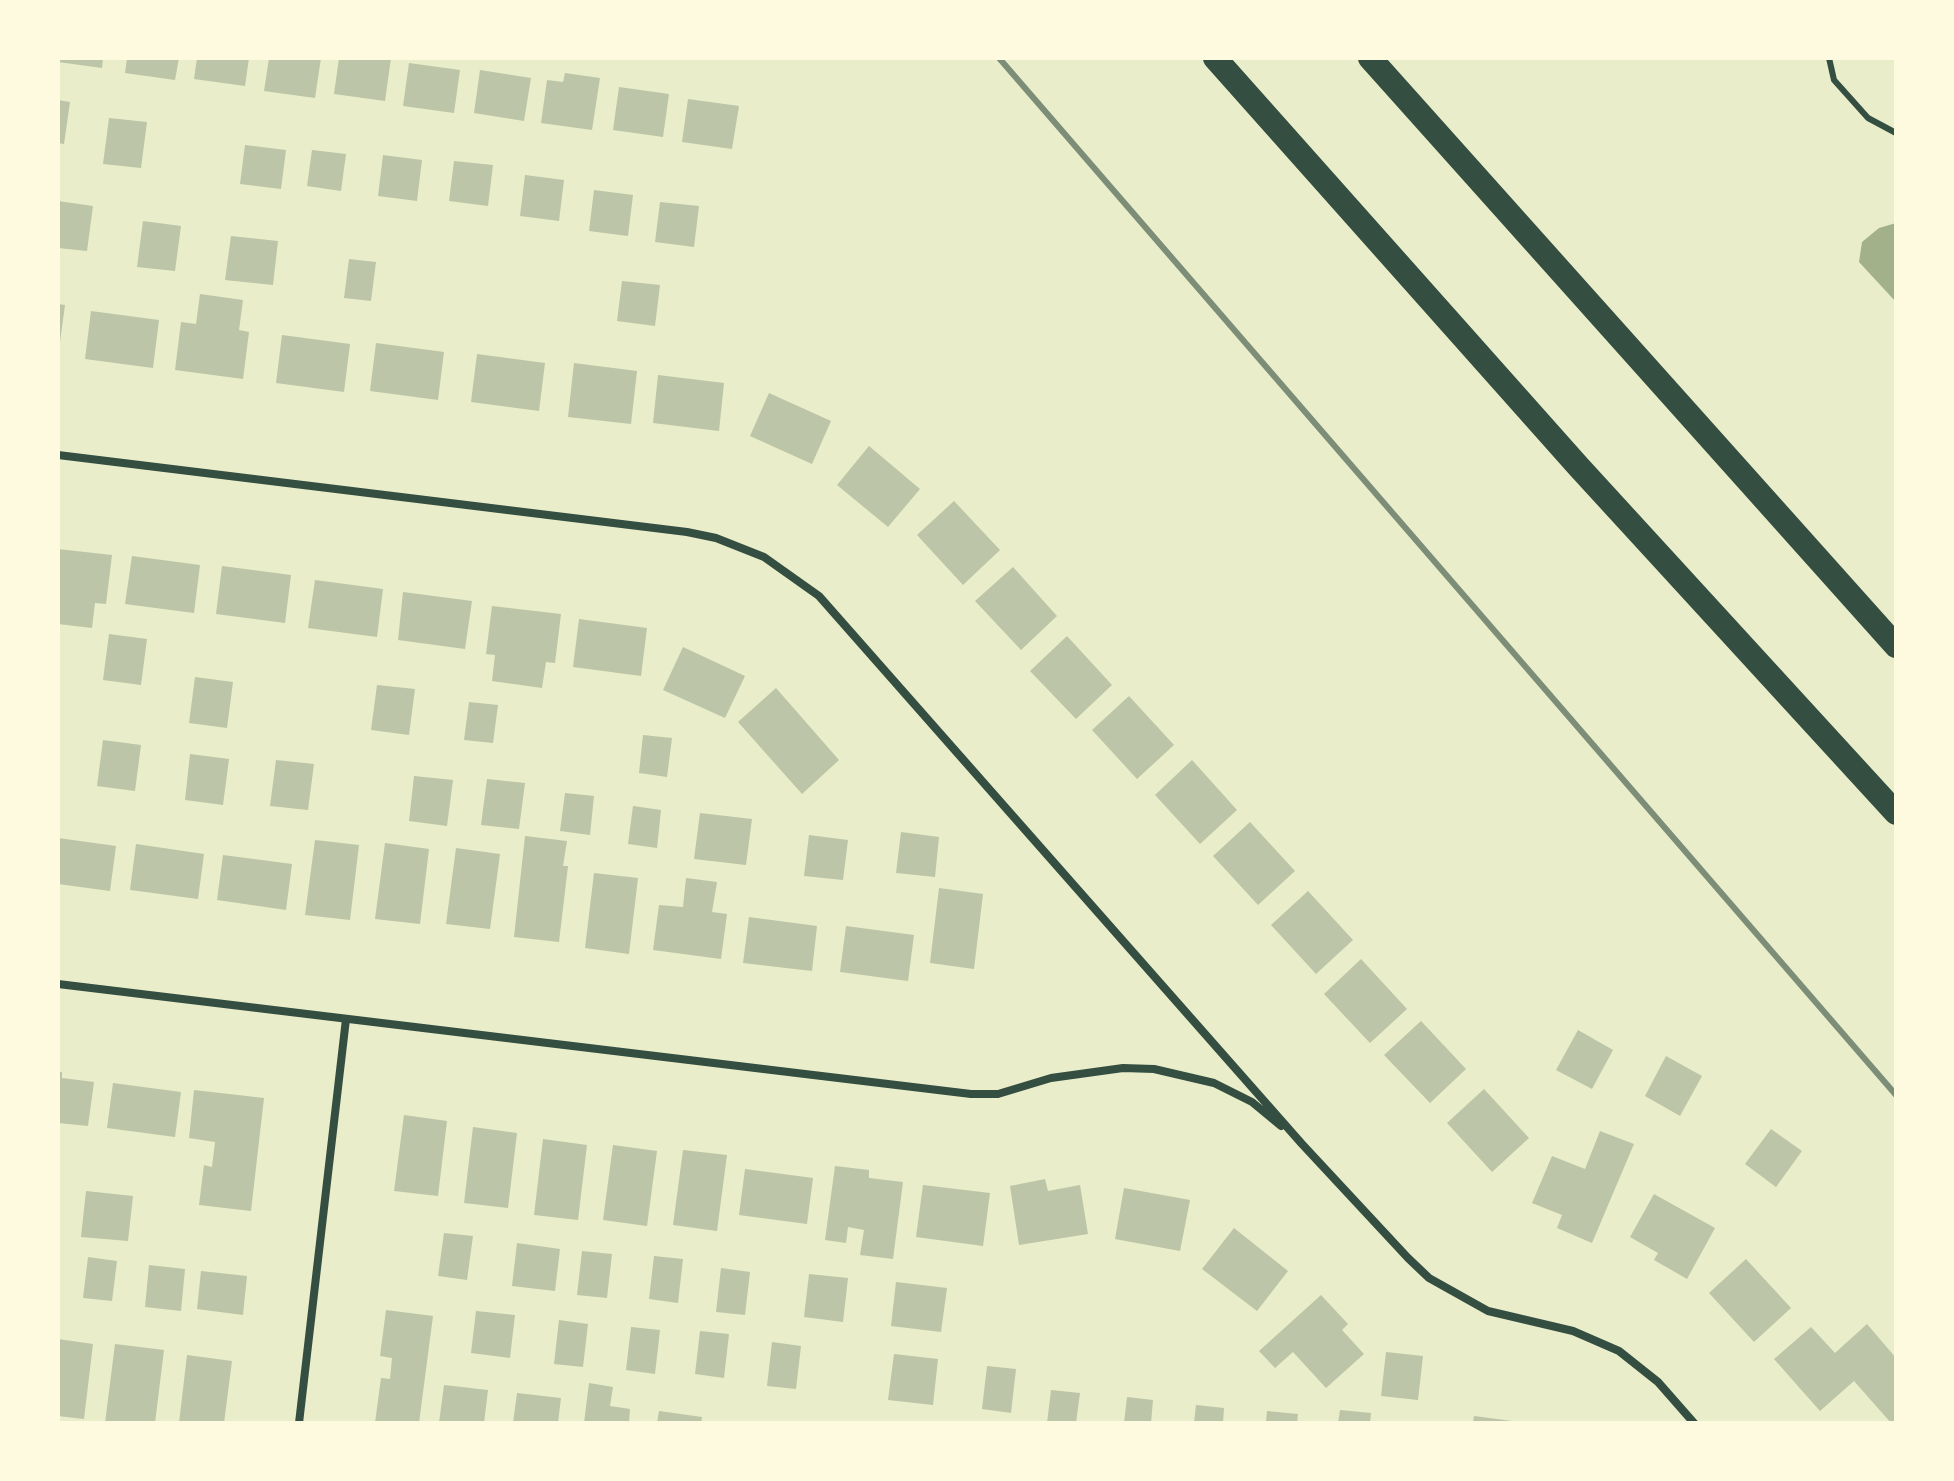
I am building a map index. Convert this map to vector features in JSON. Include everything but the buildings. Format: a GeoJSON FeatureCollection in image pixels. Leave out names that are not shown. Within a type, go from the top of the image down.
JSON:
{"type":"FeatureCollection","features":[{"type":"Feature","properties":{"kind":"highway"},"geometry":{"type":"LineString","coordinates":[[1215,58],[1578,466],[1896,813]]}},
{"type":"Feature","properties":{"kind":"highway"},"geometry":{"type":"LineString","coordinates":[[1370,58],[1896,646]]}},
{"type":"Feature","properties":{"kind":"street"},"geometry":{"type":"LineString","coordinates":[[58,455],[687,532],[716,538],[764,557],[819,596],[1302,1144],[1429,1278],[1488,1311],[1573,1331],[1619,1351],[1658,1382],[1694,1423]]}},
{"type":"Feature","properties":{"kind":"street"},"geometry":{"type":"LineString","coordinates":[[58,984],[971,1094],[998,1094],[1051,1078],[1109,1070],[1154,1069],[1214,1083],[1252,1102],[1302,1144]]}},
{"type":"Feature","properties":{"kind":"street"},"geometry":{"type":"LineString","coordinates":[[299,1423],[346,1019]]}},
{"type":"Feature","properties":{"kind":"lane"},"geometry":{"type":"LineString","coordinates":[[1829,58],[1834,80],[1868,118],[1896,133]]}},
{"type":"Feature","properties":{"kind":"shaded area"},"geometry":{"type":"Polygon","coordinates":[[[1896,223],[1896,302],[1859,262],[1862,242],[1879,228],[1896,223]]]}},
{"type":"Feature","properties":{"kind":"railway"},"geometry":{"type":"LineString","coordinates":[[999,58],[1896,1095]]}}]}
